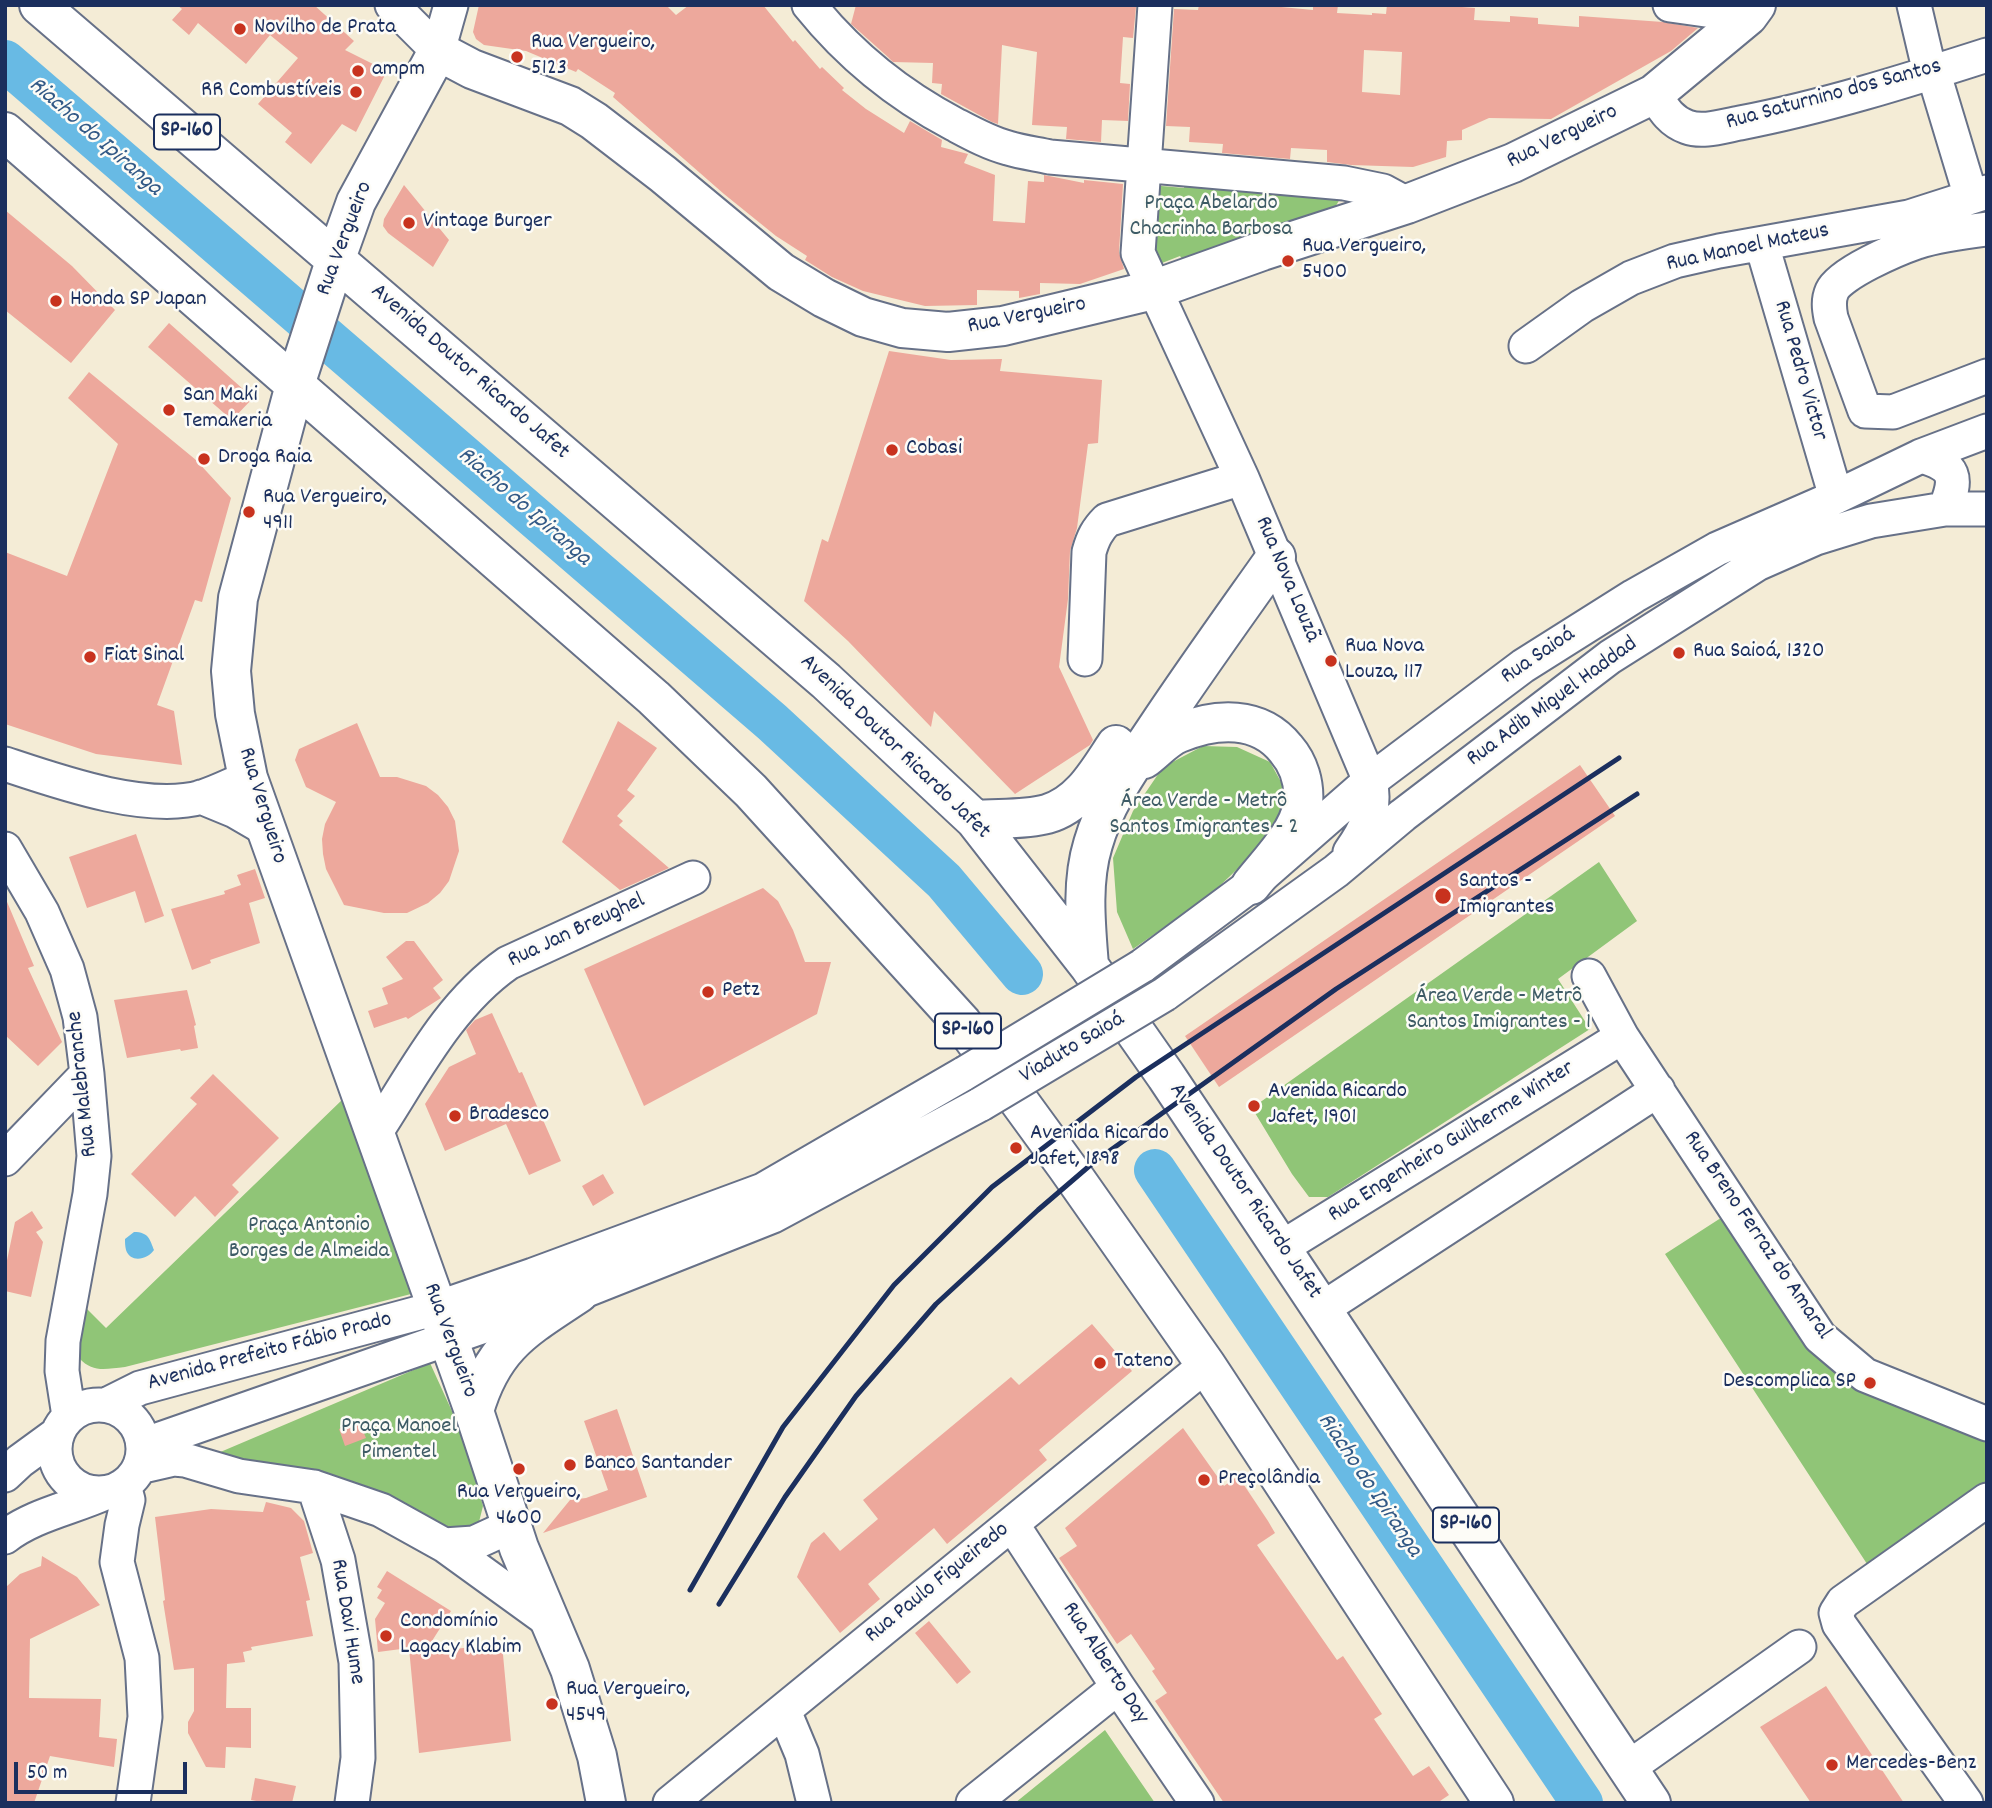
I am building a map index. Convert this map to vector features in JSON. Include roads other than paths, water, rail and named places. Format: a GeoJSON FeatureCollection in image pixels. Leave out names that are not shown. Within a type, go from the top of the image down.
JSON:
{"type":"FeatureCollection","features":[{"type":"Feature","properties":{"kind":"main road","name":"Avenida Doutor Ricardo Jafet"},"geometry":{"type":"LineString","coordinates":[[39,5],[330,274],[826,681],[975,820],[1088,967],[1282,1248],[1651,1803]]}},
{"type":"Feature","properties":{"kind":"main road","name":"Rua Vergueiro"},"geometry":{"type":"LineString","coordinates":[[606,1803],[597,1756],[582,1703],[511,1526],[474,1411],[248,778],[235,713],[232,671],[239,598],[300,370],[356,202],[438,51],[472,69],[545,95],[578,111],[635,152],[781,272],[863,317],[902,328],[948,332],[1003,326],[1153,290],[1272,247],[1407,204],[1513,163],[1654,94],[1752,11]]}},
{"type":"Feature","properties":{"kind":"main road","name":"SP-160"},"geometry":{"type":"LineString","coordinates":[[5,132],[300,370],[654,698],[751,791],[962,1023],[1206,1365],[1494,1803]]}},
{"type":"Feature","properties":{"kind":"main road"},"geometry":{"type":"LineString","coordinates":[[975,820],[1046,814],[1066,806],[1082,793],[1270,543]]}},
{"type":"Feature","properties":{"kind":"main road"},"geometry":{"type":"LineString","coordinates":[[1088,967],[1086,894],[1092,846],[1107,806],[1270,543]]}},
{"type":"Feature","properties":{"kind":"main road"},"geometry":{"type":"LineString","coordinates":[[1128,771],[1177,734],[1224,721],[1248,724],[1275,735],[1291,755],[1301,776],[1303,805],[1294,829],[1251,885]]}},
{"type":"Feature","properties":{"kind":"main road"},"geometry":{"type":"LineString","coordinates":[[474,1411],[480,1389],[503,1350],[517,1335],[579,1293]]}},
{"type":"Feature","properties":{"kind":"street"},"geometry":{"type":"LineString","coordinates":[[391,5],[438,51],[451,5]]}},
{"type":"Feature","properties":{"kind":"street"},"geometry":{"type":"LineString","coordinates":[[809,5],[833,35],[881,79],[920,106],[971,133],[1007,148],[1050,158],[1345,183],[1383,191],[1407,204]]}},
{"type":"Feature","properties":{"kind":"street","name":"Rua Nova Louzã"},"geometry":{"type":"LineString","coordinates":[[1155,5],[1138,253],[1242,478],[1370,781],[1373,799],[1363,835],[1336,871]]}},
{"type":"Feature","properties":{"kind":"street"},"geometry":{"type":"LineString","coordinates":[[1670,5],[1752,11]]}},
{"type":"Feature","properties":{"kind":"street"},"geometry":{"type":"LineString","coordinates":[[1914,5],[1930,73],[1936,80],[1979,195]]}},
{"type":"Feature","properties":{"kind":"street","name":"Rua Saturnino dos Santos"},"geometry":{"type":"LineString","coordinates":[[1654,94],[1666,114],[1674,120],[1688,128],[1706,129],[1781,115],[1987,55]]}},
{"type":"Feature","properties":{"kind":"street","name":"Rua Manoel Mateus"},"geometry":{"type":"LineString","coordinates":[[1526,346],[1582,306],[1631,278],[1675,261],[1909,216],[1979,195]]}},
{"type":"Feature","properties":{"kind":"street"},"geometry":{"type":"LineString","coordinates":[[1865,411],[1831,318],[1829,302],[1833,289],[1845,275],[1915,243],[1945,235],[1987,229]]}},
{"type":"Feature","properties":{"kind":"street","name":"Rua Pedro Victor"},"geometry":{"type":"LineString","coordinates":[[1762,245],[1836,497]]}},
{"type":"Feature","properties":{"kind":"street"},"geometry":{"type":"LineString","coordinates":[[1816,430],[1865,411],[1893,412],[1987,376]]}},
{"type":"Feature","properties":{"kind":"street","name":"Rua Saioá"},"geometry":{"type":"LineString","coordinates":[[1142,966],[1251,885],[1370,781],[1523,666],[1634,596],[1717,549],[1921,456],[1987,431]]}},
{"type":"Feature","properties":{"kind":"street"},"geometry":{"type":"LineString","coordinates":[[1921,456],[1944,464],[1952,475],[1954,483],[1945,509]]}},
{"type":"Feature","properties":{"kind":"street"},"geometry":{"type":"LineString","coordinates":[[1085,659],[1089,552],[1099,529],[1107,520],[1242,478]]}},
{"type":"Feature","properties":{"kind":"street","name":"Rua Adib Miguel Haddad"},"geometry":{"type":"LineString","coordinates":[[1165,994],[1336,871],[1403,816],[1610,657],[1757,564],[1816,538],[1871,521],[1945,509],[1987,509]]}},
{"type":"Feature","properties":{"kind":"street"},"geometry":{"type":"LineString","coordinates":[[5,764],[73,786],[162,802],[201,797],[248,778]]}},
{"type":"Feature","properties":{"kind":"street"},"geometry":{"type":"LineString","coordinates":[[201,797],[266,829]]}},
{"type":"Feature","properties":{"kind":"street","name":"Rua Malebranche"},"geometry":{"type":"LineString","coordinates":[[6,854],[42,912],[67,969],[80,1017],[87,1074],[94,1156],[90,1194],[63,1341],[63,1425]]}},
{"type":"Feature","properties":{"kind":"street","name":"Rua Jan Breughel"},"geometry":{"type":"LineString","coordinates":[[374,1135],[448,1021],[471,993],[490,976],[508,963],[693,878]]}},
{"type":"Feature","properties":{"kind":"street","name":"Viaduto Saioá"},"geometry":{"type":"LineString","coordinates":[[442,1324],[533,1275],[763,1189],[965,1073],[1142,966]]}},
{"type":"Feature","properties":{"kind":"street","name":"Rua Breno Ferraz do Amaral"},"geometry":{"type":"LineString","coordinates":[[1589,976],[1622,1037],[1821,1337],[1865,1375],[1987,1424]]}},
{"type":"Feature","properties":{"kind":"street","name":"Viaduto Saioá"},"geometry":{"type":"LineString","coordinates":[[442,1324],[579,1293],[773,1216],[981,1104],[1165,994]]}},
{"type":"Feature","properties":{"kind":"street","name":"Rua Engenheiro Guilherme Winter"},"geometry":{"type":"LineString","coordinates":[[1282,1248],[1622,1037]]}},
{"type":"Feature","properties":{"kind":"street"},"geometry":{"type":"LineString","coordinates":[[5,1159],[87,1074]]}},
{"type":"Feature","properties":{"kind":"street"},"geometry":{"type":"LineString","coordinates":[[1322,1309],[1658,1090]]}},
{"type":"Feature","properties":{"kind":"street","name":"Avenida Prefeito Fábio Prado"},"geometry":{"type":"LineString","coordinates":[[106,1405],[140,1388],[442,1324]]}},
{"type":"Feature","properties":{"kind":"street","name":"Avenida Prefeito Fábio Prado"},"geometry":{"type":"LineString","coordinates":[[5,1537],[27,1524],[133,1479],[442,1324]]}},
{"type":"Feature","properties":{"kind":"street","name":"Rua Paulo Figueiredo"},"geometry":{"type":"LineString","coordinates":[[670,1803],[1206,1365]]}},
{"type":"Feature","properties":{"kind":"street"},"geometry":{"type":"LineString","coordinates":[[5,1475],[86,1407],[106,1405],[117,1409],[131,1419],[139,1431],[117,1562],[142,1658],[145,1717],[133,1803]]}},
{"type":"Feature","properties":{"kind":"street"},"geometry":{"type":"LineString","coordinates":[[63,1425],[54,1456],[62,1476],[74,1487],[89,1493],[133,1479],[174,1459],[214,1467],[239,1476],[314,1487],[381,1510],[444,1545],[549,1621]]}},
{"type":"Feature","properties":{"kind":"street","name":"Rua Davi Hume"},"geometry":{"type":"LineString","coordinates":[[314,1487],[338,1560],[356,1662],[358,1758],[352,1803]]}},
{"type":"Feature","properties":{"kind":"street"},"geometry":{"type":"LineString","coordinates":[[1966,1803],[1839,1624],[1836,1613],[1843,1602],[1987,1500]]}},
{"type":"Feature","properties":{"kind":"street","name":"Rua Alberto Day"},"geometry":{"type":"LineString","coordinates":[[1012,1524],[1197,1803]]}},
{"type":"Feature","properties":{"kind":"street"},"geometry":{"type":"LineString","coordinates":[[444,1545],[474,1543],[511,1526]]}},
{"type":"Feature","properties":{"kind":"street"},"geometry":{"type":"LineString","coordinates":[[1628,1768],[1799,1647]]}},
{"type":"Feature","properties":{"kind":"street"},"geometry":{"type":"LineString","coordinates":[[973,1803],[1118,1687]]}},
{"type":"Feature","properties":{"kind":"street"},"geometry":{"type":"LineString","coordinates":[[784,1711],[802,1754],[814,1803]]}},
{"type":"Feature","properties":{"kind":"water"},"geometry":{"type":"Polygon","coordinates":[[[134,1232],[143,1233],[150,1240],[154,1250],[148,1256],[135,1259],[128,1254],[125,1239],[134,1232]]]}},
{"type":"Feature","properties":{"kind":"waterway","name":"Riacho do Ipiranga"},"geometry":{"type":"LineString","coordinates":[[5,61],[772,722],[944,881],[1022,974]]}},
{"type":"Feature","properties":{"kind":"waterway","name":"Riacho do Ipiranga"},"geometry":{"type":"LineString","coordinates":[[1155,1170],[1582,1803]]}},
{"type":"Feature","properties":{"kind":"railway"},"geometry":{"type":"LineString","coordinates":[[690,1590],[783,1427],[894,1285],[992,1187],[1136,1077],[1619,758]]}},
{"type":"Feature","properties":{"kind":"railway"},"geometry":{"type":"LineString","coordinates":[[719,1604],[785,1497],[856,1396],[936,1304],[1038,1210],[1094,1162],[1336,989],[1637,794]]}},
{"type":"Feature","properties":{"kind":"place","name":"Novilho de Prata"},"geometry":{"type":"Point","coordinates":[240,29]}},
{"type":"Feature","properties":{"kind":"place","name":"Rua Vergueiro, 5123"},"geometry":{"type":"Point","coordinates":[517,57]}},
{"type":"Feature","properties":{"kind":"place","name":"ampm"},"geometry":{"type":"Point","coordinates":[358,71]}},
{"type":"Feature","properties":{"kind":"place","name":"RR Combustíveis"},"geometry":{"type":"Point","coordinates":[356,92]}},
{"type":"Feature","properties":{"kind":"place","name":"Vintage Burger"},"geometry":{"type":"Point","coordinates":[409,223]}},
{"type":"Feature","properties":{"kind":"place","name":"Rua Vergueiro, 5400"},"geometry":{"type":"Point","coordinates":[1288,261]}},
{"type":"Feature","properties":{"kind":"place","name":"Honda SP Japan"},"geometry":{"type":"Point","coordinates":[56,301]}},
{"type":"Feature","properties":{"kind":"place","name":"San Maki Temakeria"},"geometry":{"type":"Point","coordinates":[169,410]}},
{"type":"Feature","properties":{"kind":"place","name":"Cobasi"},"geometry":{"type":"Point","coordinates":[892,450]}},
{"type":"Feature","properties":{"kind":"place","name":"Droga Raia"},"geometry":{"type":"Point","coordinates":[204,459]}},
{"type":"Feature","properties":{"kind":"place","name":"Rua Vergueiro, 4911"},"geometry":{"type":"Point","coordinates":[249,512]}},
{"type":"Feature","properties":{"kind":"place","name":"Rua Saioá, 1320"},"geometry":{"type":"Point","coordinates":[1679,653]}},
{"type":"Feature","properties":{"kind":"place","name":"Fiat Sinal"},"geometry":{"type":"Point","coordinates":[90,657]}},
{"type":"Feature","properties":{"kind":"place","name":"Rua Nova Louza, 117"},"geometry":{"type":"Point","coordinates":[1331,661]}},
{"type":"Feature","properties":{"kind":"place","name":"Santos - Imigrantes"},"geometry":{"type":"Point","coordinates":[1443,896]}},
{"type":"Feature","properties":{"kind":"place","name":"Petz"},"geometry":{"type":"Point","coordinates":[708,992]}},
{"type":"Feature","properties":{"kind":"place","name":"Avenida Ricardo Jafet, 1901"},"geometry":{"type":"Point","coordinates":[1254,1106]}},
{"type":"Feature","properties":{"kind":"place","name":"Bradesco"},"geometry":{"type":"Point","coordinates":[455,1116]}},
{"type":"Feature","properties":{"kind":"place","name":"Avenida Ricardo Jafet, 1898"},"geometry":{"type":"Point","coordinates":[1016,1148]}},
{"type":"Feature","properties":{"kind":"place","name":"Tateno"},"geometry":{"type":"Point","coordinates":[1100,1363]}},
{"type":"Feature","properties":{"kind":"place","name":"Descomplica SP"},"geometry":{"type":"Point","coordinates":[1870,1383]}},
{"type":"Feature","properties":{"kind":"place","name":"Banco Santander"},"geometry":{"type":"Point","coordinates":[570,1465]}},
{"type":"Feature","properties":{"kind":"place","name":"Rua Vergueiro, 4600"},"geometry":{"type":"Point","coordinates":[519,1469]}},
{"type":"Feature","properties":{"kind":"place","name":"Preçolândia"},"geometry":{"type":"Point","coordinates":[1204,1480]}},
{"type":"Feature","properties":{"kind":"place","name":"Condomínio Lagacy Klabim"},"geometry":{"type":"Point","coordinates":[386,1636]}},
{"type":"Feature","properties":{"kind":"place","name":"Rua Vergueiro, 4549"},"geometry":{"type":"Point","coordinates":[552,1704]}},
{"type":"Feature","properties":{"kind":"place","name":"Mercedes-Benz"},"geometry":{"type":"Point","coordinates":[1832,1765]}},
{"type":"Feature","properties":{"kind":"park label","name":"Praça Abelardo Chacrinha Barbosa"},"geometry":{"type":"Point","coordinates":[1211,218]}},
{"type":"Feature","properties":{"kind":"park label","name":"Área Verde - Metrô Santos Imigrantes - 2"},"geometry":{"type":"Point","coordinates":[1204,816]}},
{"type":"Feature","properties":{"kind":"park label","name":"Área Verde - Metrô Santos Imigrantes - 1"},"geometry":{"type":"Point","coordinates":[1499,1011]}},
{"type":"Feature","properties":{"kind":"park label","name":"Praça Antonio Borges de Almeida"},"geometry":{"type":"Point","coordinates":[309,1240]}},
{"type":"Feature","properties":{"kind":"park label","name":"Praça Manoel Pimentel"},"geometry":{"type":"Point","coordinates":[399,1441]}}]}
